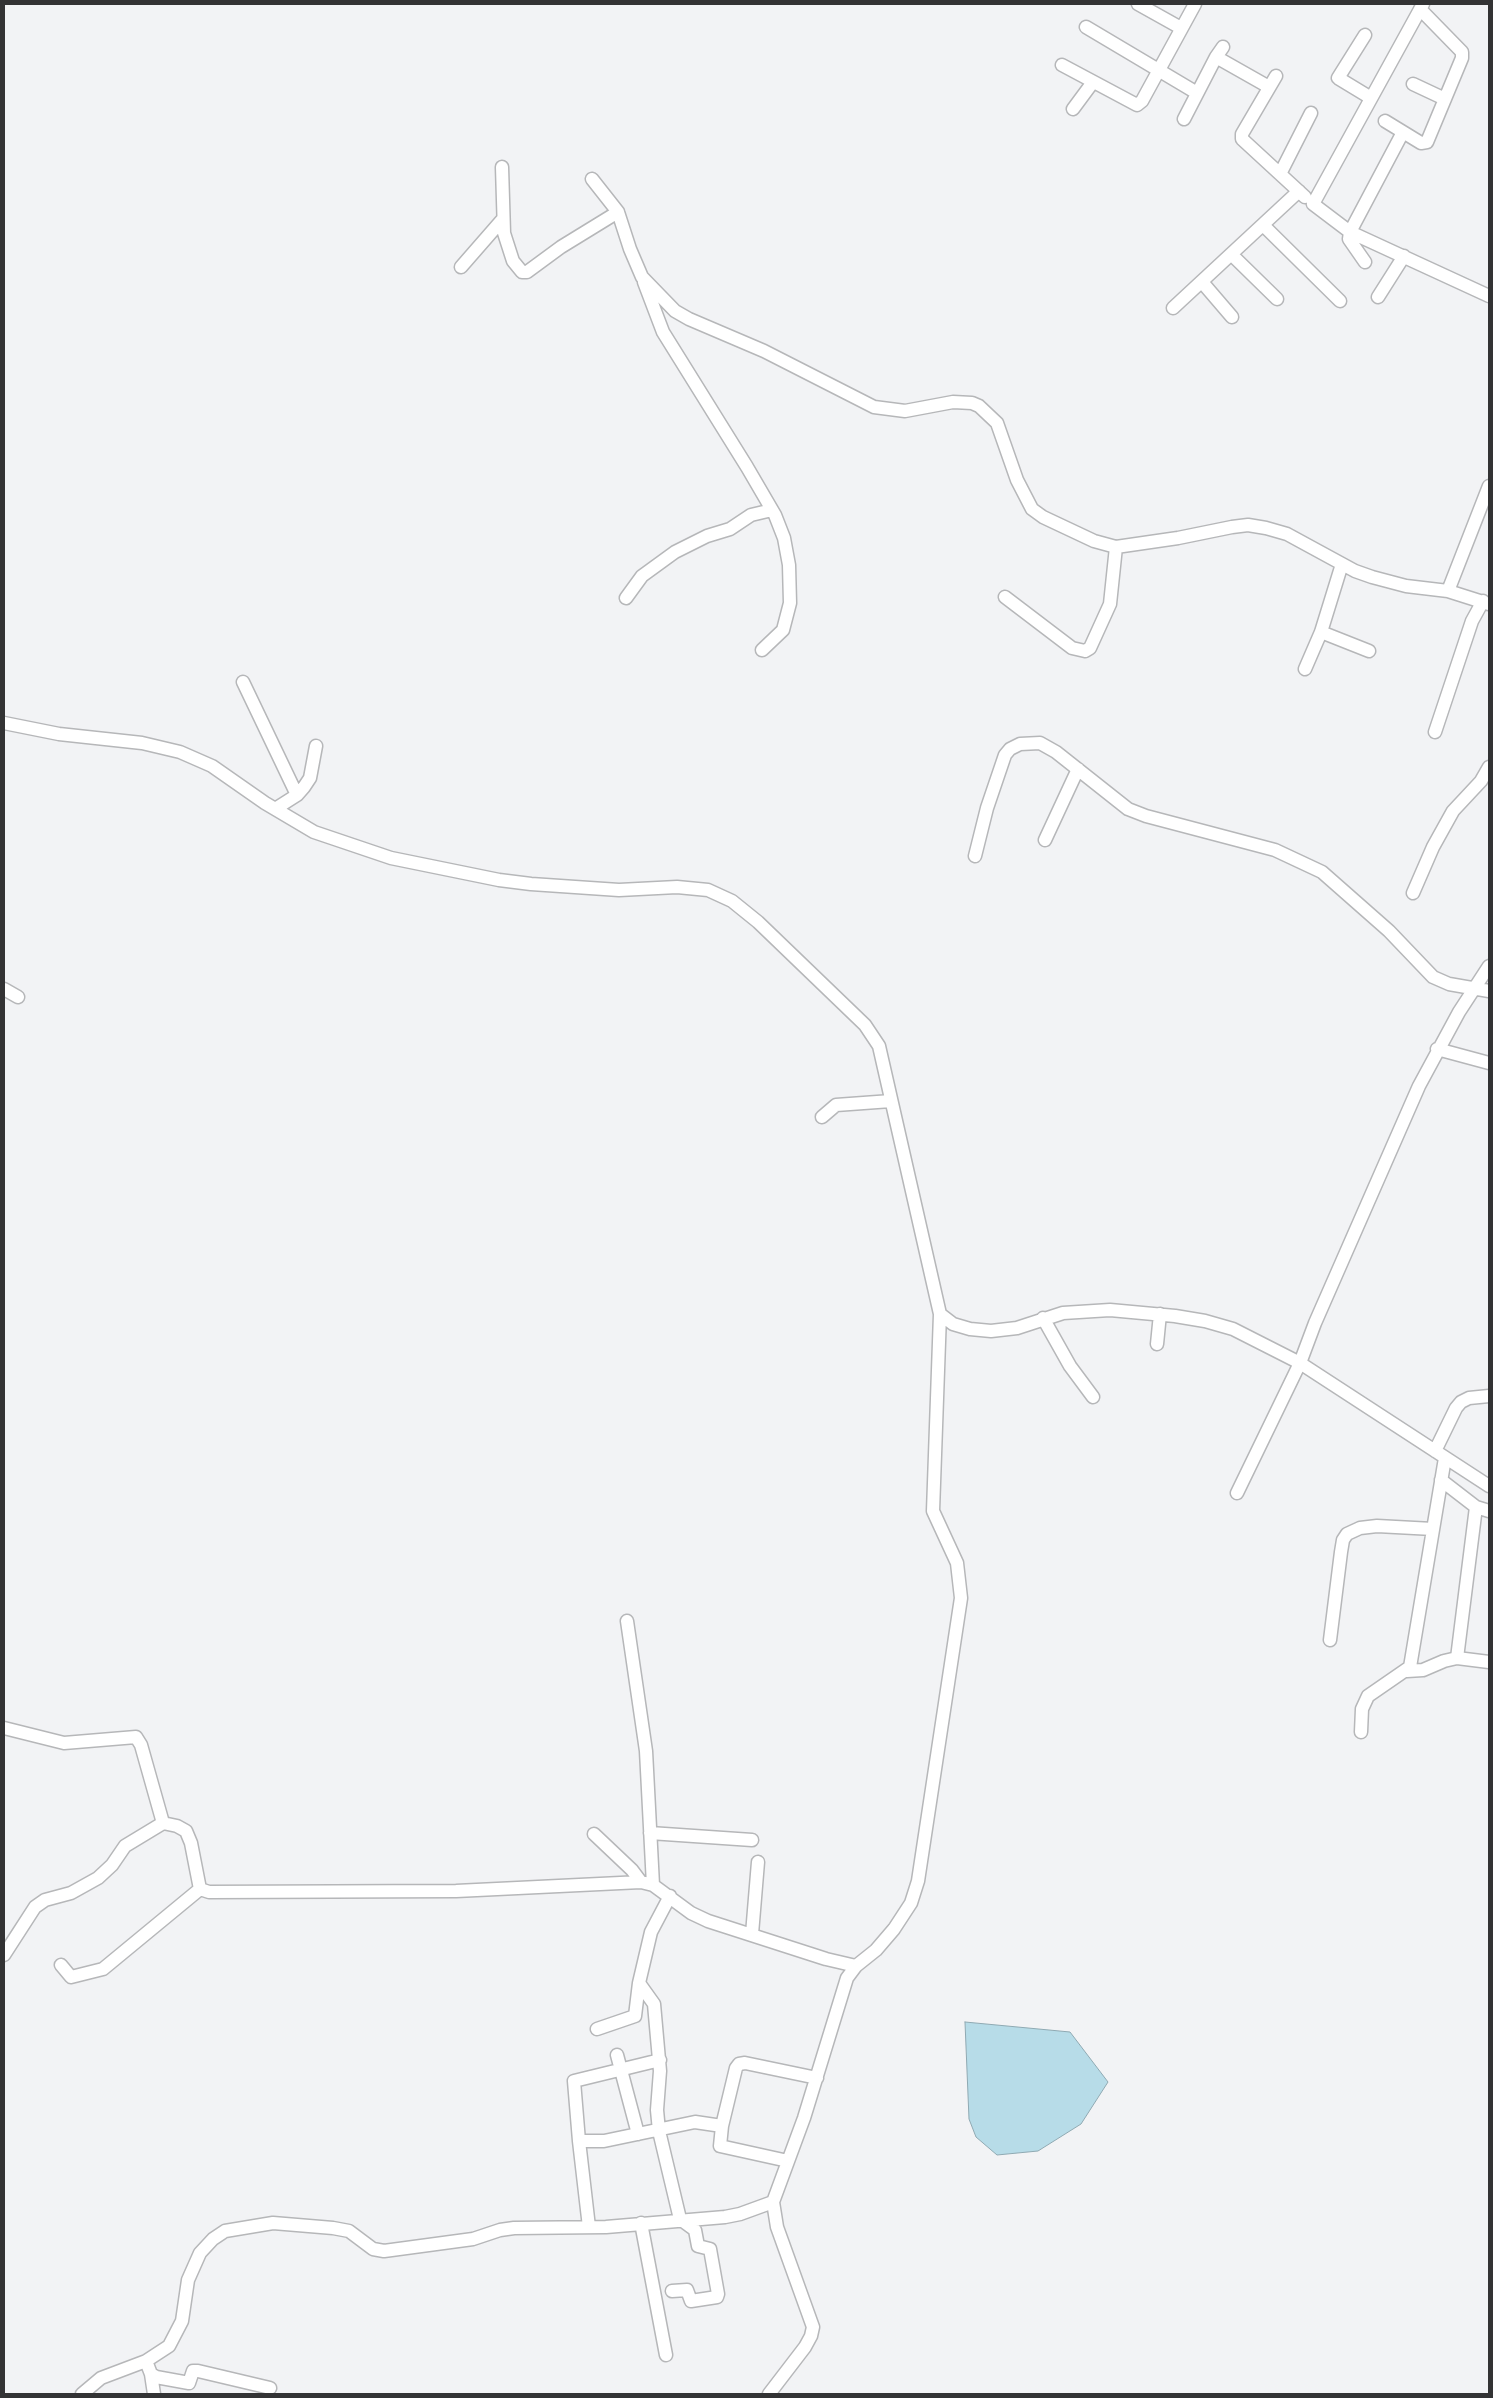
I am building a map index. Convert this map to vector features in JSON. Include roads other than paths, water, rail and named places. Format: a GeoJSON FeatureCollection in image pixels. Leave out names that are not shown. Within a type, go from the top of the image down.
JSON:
{"type":"FeatureCollection","features":[{"type":"Feature","properties":{"kind":"street"},"geometry":{"type":"LineString","coordinates":[[1138,4],[1181,28]]}},
{"type":"Feature","properties":{"kind":"street"},"geometry":{"type":"LineString","coordinates":[[1062,65],[1137,105],[1142,101],[1157,70],[1195,4]]}},
{"type":"Feature","properties":{"kind":"street"},"geometry":{"type":"LineString","coordinates":[[1313,204],[1422,6],[1462,52],[1462,58],[1427,142],[1421,143],[1385,121]]}},
{"type":"Feature","properties":{"kind":"street"},"geometry":{"type":"LineString","coordinates":[[1086,27],[1197,94]]}},
{"type":"Feature","properties":{"kind":"street"},"geometry":{"type":"LineString","coordinates":[[1365,35],[1338,78],[1371,98]]}},
{"type":"Feature","properties":{"kind":"street"},"geometry":{"type":"LineString","coordinates":[[1184,119],[1220,52],[1273,82],[1242,137],[1313,204],[1350,232],[1489,296]]}},
{"type":"Feature","properties":{"kind":"street"},"geometry":{"type":"LineString","coordinates":[[1073,109],[1093,82]]}},
{"type":"Feature","properties":{"kind":"street"},"geometry":{"type":"LineString","coordinates":[[1413,84],[1445,99]]}},
{"type":"Feature","properties":{"kind":"street"},"geometry":{"type":"LineString","coordinates":[[1280,174],[1311,114]]}},
{"type":"Feature","properties":{"kind":"street"},"geometry":{"type":"LineString","coordinates":[[1365,262],[1349,239],[1350,232],[1403,132]]}},
{"type":"Feature","properties":{"kind":"street"},"geometry":{"type":"LineString","coordinates":[[502,167],[502,220],[513,261],[517,268],[524,273],[561,247],[618,212]]}},
{"type":"Feature","properties":{"kind":"street"},"geometry":{"type":"LineString","coordinates":[[592,179],[618,212],[630,250],[663,332],[683,367],[726,431],[772,510],[787,550],[791,596],[783,630],[762,650]]}},
{"type":"Feature","properties":{"kind":"street"},"geometry":{"type":"LineString","coordinates":[[1173,308],[1299,191]]}},
{"type":"Feature","properties":{"kind":"street"},"geometry":{"type":"LineString","coordinates":[[461,267],[502,220]]}},
{"type":"Feature","properties":{"kind":"street"},"geometry":{"type":"LineString","coordinates":[[1263,225],[1340,301]]}},
{"type":"Feature","properties":{"kind":"street"},"geometry":{"type":"LineString","coordinates":[[1232,254],[1277,299]]}},
{"type":"Feature","properties":{"kind":"street"},"geometry":{"type":"LineString","coordinates":[[1378,297],[1404,256]]}},
{"type":"Feature","properties":{"kind":"street"},"geometry":{"type":"LineString","coordinates":[[642,277],[668,305],[682,316],[764,351],[874,407],[905,411],[953,402],[972,403],[979,406],[997,423],[1017,480],[1032,509],[1043,517],[1103,545],[1116,547],[1248,525],[1287,534],[1355,571],[1385,582],[1448,591],[1486,603],[1472,621],[1435,732]]}},
{"type":"Feature","properties":{"kind":"street"},"geometry":{"type":"LineString","coordinates":[[1202,282],[1232,317]]}},
{"type":"Feature","properties":{"kind":"street"},"geometry":{"type":"LineString","coordinates":[[1448,591],[1489,486]]}},
{"type":"Feature","properties":{"kind":"street"},"geometry":{"type":"LineString","coordinates":[[626,598],[642,576],[675,552],[694,542],[730,529],[752,515],[772,510]]}},
{"type":"Feature","properties":{"kind":"street"},"geometry":{"type":"LineString","coordinates":[[1006,597],[1072,648],[1084,651],[1090,648],[1110,604],[1116,547]]}},
{"type":"Feature","properties":{"kind":"street"},"geometry":{"type":"LineString","coordinates":[[1305,669],[1321,632],[1342,564]]}},
{"type":"Feature","properties":{"kind":"street"},"geometry":{"type":"LineString","coordinates":[[1321,632],[1369,651]]}},
{"type":"Feature","properties":{"kind":"street"},"geometry":{"type":"LineString","coordinates":[[243,682],[297,795]]}},
{"type":"Feature","properties":{"kind":"street"},"geometry":{"type":"LineString","coordinates":[[4,723],[59,734],[136,742],[180,752],[212,766],[274,809],[314,832],[344,844],[391,858],[490,878],[595,889],[700,889],[721,895],[758,922],[870,1031],[883,1055],[891,1101],[940,1314],[933,1511],[957,1563],[961,1598],[918,1881],[911,1903],[894,1929],[876,1950],[856,1966],[844,1988],[817,2078],[772,2202],[777,2227],[813,2327],[805,2347],[769,2394]]}},
{"type":"Feature","properties":{"kind":"street"},"geometry":{"type":"LineString","coordinates":[[975,856],[1001,764],[1010,749],[1020,744],[1040,743],[1056,752],[1128,809],[1146,816],[1275,850],[1322,872],[1363,907],[1433,977],[1449,984],[1474,990],[1489,991]]}},
{"type":"Feature","properties":{"kind":"street"},"geometry":{"type":"LineString","coordinates":[[274,809],[297,795],[310,778],[316,746]]}},
{"type":"Feature","properties":{"kind":"street"},"geometry":{"type":"LineString","coordinates":[[1413,893],[1433,847],[1454,811],[1481,782],[1489,767]]}},
{"type":"Feature","properties":{"kind":"street"},"geometry":{"type":"LineString","coordinates":[[1045,840],[1078,769]]}},
{"type":"Feature","properties":{"kind":"street"},"geometry":{"type":"LineString","coordinates":[[1237,1493],[1300,1363],[1338,1270],[1419,1086],[1437,1049],[1489,966]]}},
{"type":"Feature","properties":{"kind":"street"},"geometry":{"type":"LineString","coordinates":[[4,989],[18,997]]}},
{"type":"Feature","properties":{"kind":"street"},"geometry":{"type":"LineString","coordinates":[[1437,1049],[1489,1063]]}},
{"type":"Feature","properties":{"kind":"street"},"geometry":{"type":"LineString","coordinates":[[822,1117],[836,1105],[891,1101]]}},
{"type":"Feature","properties":{"kind":"street"},"geometry":{"type":"LineString","coordinates":[[940,1314],[953,1324],[970,1329],[991,1331],[1017,1328],[1043,1318],[1063,1314],[1110,1310],[1160,1314],[1205,1321],[1233,1329],[1300,1363],[1489,1486]]}},
{"type":"Feature","properties":{"kind":"street"},"geometry":{"type":"LineString","coordinates":[[1157,1344],[1160,1314]]}},
{"type":"Feature","properties":{"kind":"street"},"geometry":{"type":"LineString","coordinates":[[1043,1318],[1070,1366],[1093,1397]]}},
{"type":"Feature","properties":{"kind":"street"},"geometry":{"type":"LineString","coordinates":[[1407,1671],[1413,1658],[1441,1480],[1440,1455],[1456,1408],[1461,1402],[1469,1398],[1489,1396]]}},
{"type":"Feature","properties":{"kind":"street"},"geometry":{"type":"LineString","coordinates":[[1441,1480],[1476,1507],[1489,1511]]}},
{"type":"Feature","properties":{"kind":"street"},"geometry":{"type":"LineString","coordinates":[[1457,1658],[1476,1507]]}},
{"type":"Feature","properties":{"kind":"street"},"geometry":{"type":"LineString","coordinates":[[1330,1640],[1341,1552],[1347,1534],[1360,1528],[1377,1526],[1433,1530]]}},
{"type":"Feature","properties":{"kind":"street"},"geometry":{"type":"LineString","coordinates":[[627,1621],[646,1752],[650,1833],[647,1884]]}},
{"type":"Feature","properties":{"kind":"street"},"geometry":{"type":"LineString","coordinates":[[1361,1732],[1362,1709],[1368,1696],[1407,1671],[1423,1670],[1457,1658],[1489,1662]]}},
{"type":"Feature","properties":{"kind":"street"},"geometry":{"type":"LineString","coordinates":[[4,1728],[64,1743],[136,1737],[141,1745],[163,1823]]}},
{"type":"Feature","properties":{"kind":"street"},"geometry":{"type":"LineString","coordinates":[[4,1956],[35,1907],[45,1900],[71,1892],[98,1878],[112,1865],[125,1846],[163,1823],[177,1826],[186,1831],[191,1842],[200,1889]]}},
{"type":"Feature","properties":{"kind":"street"},"geometry":{"type":"LineString","coordinates":[[650,1833],[752,1840]]}},
{"type":"Feature","properties":{"kind":"street"},"geometry":{"type":"LineString","coordinates":[[594,1834],[647,1884],[670,1896],[691,1913],[826,1959],[856,1966]]}},
{"type":"Feature","properties":{"kind":"street"},"geometry":{"type":"LineString","coordinates":[[752,1934],[758,1862]]}},
{"type":"Feature","properties":{"kind":"street"},"geometry":{"type":"LineString","coordinates":[[200,1889],[209,1892],[241,1893],[456,1891],[647,1884]]}},
{"type":"Feature","properties":{"kind":"street"},"geometry":{"type":"LineString","coordinates":[[61,1965],[71,1976],[103,1970],[200,1889]]}},
{"type":"Feature","properties":{"kind":"street"},"geometry":{"type":"LineString","coordinates":[[598,2029],[635,2016],[639,1983],[651,1932],[670,1896]]}},
{"type":"Feature","properties":{"kind":"street"},"geometry":{"type":"LineString","coordinates":[[639,1983],[654,2004],[660,2060],[657,2110],[659,2131],[680,2219],[694,2230],[698,2246],[710,2249],[718,2294],[717,2297],[690,2301],[687,2290],[672,2291]]}},
{"type":"Feature","properties":{"kind":"street"},"geometry":{"type":"LineString","coordinates":[[618,2055],[638,2134]]}},
{"type":"Feature","properties":{"kind":"street"},"geometry":{"type":"LineString","coordinates":[[589,2227],[574,2081],[660,2060]]}},
{"type":"Feature","properties":{"kind":"street"},"geometry":{"type":"LineString","coordinates":[[788,2161],[720,2146],[722,2126],[736,2068],[739,2064],[817,2078]]}},
{"type":"Feature","properties":{"kind":"street"},"geometry":{"type":"LineString","coordinates":[[579,2141],[604,2141],[695,2122],[722,2126]]}},
{"type":"Feature","properties":{"kind":"street"},"geometry":{"type":"LineString","coordinates":[[82,2394],[101,2378],[146,2361],[161,2353],[172,2341],[182,2321],[186,2290],[200,2253],[213,2239],[225,2231],[273,2223],[333,2228],[349,2231],[373,2249],[384,2251],[473,2239],[514,2228],[589,2227],[715,2218],[740,2214],[772,2202]]}},
{"type":"Feature","properties":{"kind":"street"},"geometry":{"type":"LineString","coordinates":[[641,2223],[666,2354]]}},
{"type":"Feature","properties":{"kind":"street"},"geometry":{"type":"LineString","coordinates":[[146,2361],[154,2394]]}},
{"type":"Feature","properties":{"kind":"street"},"geometry":{"type":"LineString","coordinates":[[150,2374],[189,2383],[191,2382],[193,2371],[198,2371],[270,2388]]}},
{"type":"Feature","properties":{"kind":"water"},"geometry":{"type":"Polygon","coordinates":[[[965,2022],[1070,2032],[1108,2082],[1081,2124],[1038,2151],[997,2155],[976,2137],[969,2119],[965,2022]]]}}]}
